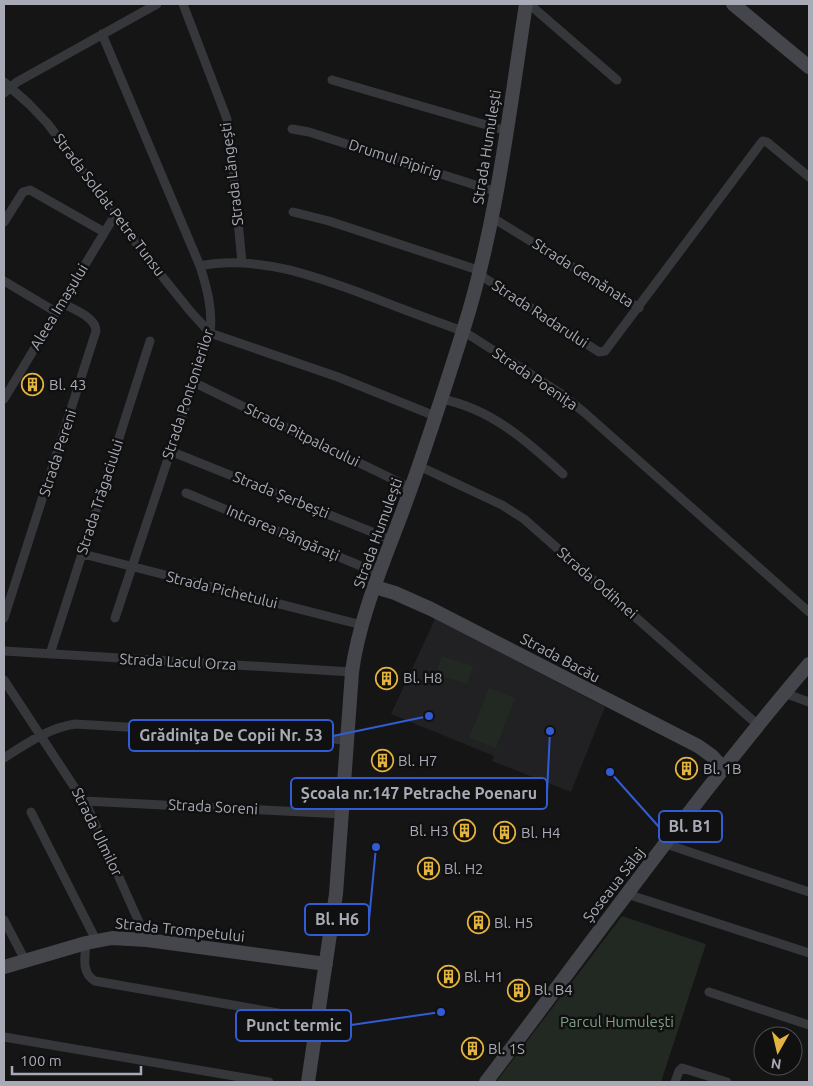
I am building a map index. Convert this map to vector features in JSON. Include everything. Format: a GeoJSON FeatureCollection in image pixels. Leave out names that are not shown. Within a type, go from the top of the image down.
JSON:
{"type":"FeatureCollection","features":[{"type":"Feature","properties":{"kind":"street"},"geometry":{"type":"LineString","coordinates":[[6,87],[157,4]]}},
{"type":"Feature","properties":{"kind":"street","name":"Strada Lăngești"},"geometry":{"type":"LineString","coordinates":[[183,4],[227,119],[242,263]]}},
{"type":"Feature","properties":{"kind":"street"},"geometry":{"type":"LineString","coordinates":[[527,4],[617,80]]}},
{"type":"Feature","properties":{"kind":"street","name":"Strada Humulești"},"geometry":{"type":"LineString","coordinates":[[308,1082],[336,894],[355,652],[362,625],[419,466],[463,332],[480,273],[497,192],[527,4]]}},
{"type":"Feature","properties":{"kind":"street"},"geometry":{"type":"LineString","coordinates":[[733,4],[809,67]]}},
{"type":"Feature","properties":{"kind":"street","name":"Strada Pontonierilor"},"geometry":{"type":"LineString","coordinates":[[102,34],[200,266],[210,305],[211,319],[210,333],[115,618]]}},
{"type":"Feature","properties":{"kind":"street"},"geometry":{"type":"LineString","coordinates":[[332,80],[507,131]]}},
{"type":"Feature","properties":{"kind":"street","name":"Strada Soldat Petre Tunsu"},"geometry":{"type":"LineString","coordinates":[[6,87],[29,104],[48,124],[145,255],[210,333]]}},
{"type":"Feature","properties":{"kind":"street","name":"Drumul Pipirig"},"geometry":{"type":"LineString","coordinates":[[292,129],[309,132],[497,192]]}},
{"type":"Feature","properties":{"kind":"street","name":"Strada Gemănata"},"geometry":{"type":"LineString","coordinates":[[492,218],[639,308],[734,178],[764,141],[809,177]]}},
{"type":"Feature","properties":{"kind":"street"},"geometry":{"type":"LineString","coordinates":[[4,222],[23,192],[30,190],[104,232]]}},
{"type":"Feature","properties":{"kind":"street"},"geometry":{"type":"LineString","coordinates":[[293,212],[329,221],[480,273]]}},
{"type":"Feature","properties":{"kind":"street","name":"Aleea Imașului"},"geometry":{"type":"LineString","coordinates":[[4,399],[115,214]]}},
{"type":"Feature","properties":{"kind":"street","name":"Strada Poenița"},"geometry":{"type":"LineString","coordinates":[[200,266],[242,263],[274,268],[333,283],[463,332],[560,393],[585,413],[809,612]]}},
{"type":"Feature","properties":{"kind":"street","name":"Strada Radarului"},"geometry":{"type":"LineString","coordinates":[[480,273],[599,352],[605,352],[639,308]]}},
{"type":"Feature","properties":{"kind":"street"},"geometry":{"type":"LineString","coordinates":[[4,281],[56,312]]}},
{"type":"Feature","properties":{"kind":"street","name":"Strada Pereni"},"geometry":{"type":"LineString","coordinates":[[4,618],[96,332],[92,322],[62,302]]}},
{"type":"Feature","properties":{"kind":"street"},"geometry":{"type":"LineString","coordinates":[[210,333],[338,376],[435,416]]}},
{"type":"Feature","properties":{"kind":"street","name":"Strada Trăgaciului"},"geometry":{"type":"LineString","coordinates":[[50,654],[150,341]]}},
{"type":"Feature","properties":{"kind":"street","name":"Strada Pitpalacului"},"geometry":{"type":"LineString","coordinates":[[193,382],[411,488]]}},
{"type":"Feature","properties":{"kind":"street"},"geometry":{"type":"LineString","coordinates":[[441,399],[462,404],[497,421],[520,436],[563,474]]}},
{"type":"Feature","properties":{"kind":"street","name":"Strada Șerbești"},"geometry":{"type":"LineString","coordinates":[[170,451],[392,540]]}},
{"type":"Feature","properties":{"kind":"street","name":"Strada Odihnei"},"geometry":{"type":"LineString","coordinates":[[419,466],[519,515],[758,725]]}},
{"type":"Feature","properties":{"kind":"street","name":"Intrarea Pângărați"},"geometry":{"type":"LineString","coordinates":[[186,493],[378,580]]}},
{"type":"Feature","properties":{"kind":"street","name":"Strada Pichetului"},"geometry":{"type":"LineString","coordinates":[[83,554],[362,625]]}},
{"type":"Feature","properties":{"kind":"street","name":"Strada Bacău"},"geometry":{"type":"LineString","coordinates":[[378,580],[395,593],[431,609],[698,746],[712,756],[724,769]]}},
{"type":"Feature","properties":{"kind":"street","name":"Strada Lacul Orza"},"geometry":{"type":"LineString","coordinates":[[4,650],[352,672]]}},
{"type":"Feature","properties":{"kind":"street","name":"Șoseaua Sălaj"},"geometry":{"type":"LineString","coordinates":[[486,1082],[627,894],[758,725],[809,664]]}},
{"type":"Feature","properties":{"kind":"street","name":"Strada Ulmilor"},"geometry":{"type":"LineString","coordinates":[[4,680],[84,800],[147,940]]}},
{"type":"Feature","properties":{"kind":"street"},"geometry":{"type":"LineString","coordinates":[[784,693],[809,702]]}},
{"type":"Feature","properties":{"kind":"street"},"geometry":{"type":"LineString","coordinates":[[4,758],[40,736],[66,726],[87,724],[347,740]]}},
{"type":"Feature","properties":{"kind":"street","name":"Strada Soreni"},"geometry":{"type":"LineString","coordinates":[[84,800],[342,814]]}},
{"type":"Feature","properties":{"kind":"street"},"geometry":{"type":"LineString","coordinates":[[31,812],[91,942],[85,968],[89,976],[96,981],[318,1020]]}},
{"type":"Feature","properties":{"kind":"street"},"geometry":{"type":"LineString","coordinates":[[666,844],[809,892]]}},
{"type":"Feature","properties":{"kind":"street"},"geometry":{"type":"LineString","coordinates":[[627,894],[809,953]]}},
{"type":"Feature","properties":{"kind":"street"},"geometry":{"type":"LineString","coordinates":[[4,920],[25,960]]}},
{"type":"Feature","properties":{"kind":"street","name":"Strada Trompetului"},"geometry":{"type":"LineString","coordinates":[[4,966],[112,938],[147,940],[326,964]]}},
{"type":"Feature","properties":{"kind":"street"},"geometry":{"type":"LineString","coordinates":[[708,992],[809,1025]]}},
{"type":"Feature","properties":{"kind":"street"},"geometry":{"type":"LineString","coordinates":[[4,1037],[268,1082]]}},
{"type":"Feature","properties":{"kind":"street"},"geometry":{"type":"LineString","coordinates":[[675,1082],[679,1070],[682,1068],[727,1082]]}},
{"type":"Feature","properties":{"kind":"shaded area"},"geometry":{"type":"Polygon","coordinates":[[[435,619],[605,707],[571,792],[492,761],[494,756],[391,714],[435,619]]]}},
{"type":"Feature","properties":{"kind":"green space"},"geometry":{"type":"Polygon","coordinates":[[[442,656],[473,666],[467,684],[436,674],[442,656]]]}},
{"type":"Feature","properties":{"kind":"green space"},"geometry":{"type":"Polygon","coordinates":[[[489,688],[515,698],[496,748],[469,738],[489,688]]]}},
{"type":"Feature","properties":{"kind":"green space","name":"Parcul Humulești"},"geometry":{"type":"Polygon","coordinates":[[[622,916],[706,944],[661,1082],[496,1082],[622,916]]]}},
{"type":"Feature","properties":{"kind":"place","name":"Bl. 43"},"geometry":{"type":"Point","coordinates":[33,385]}},
{"type":"Feature","properties":{"kind":"place","name":"Bl. H8"},"geometry":{"type":"Point","coordinates":[387,678]}},
{"type":"Feature","properties":{"kind":"place","name":"Grădiniţa De Copii Nr. 53"},"geometry":{"type":"Point","coordinates":[429,716]}},
{"type":"Feature","properties":{"kind":"place","name":"Școala nr.147 Petrache Poenaru"},"geometry":{"type":"Point","coordinates":[550,731]}},
{"type":"Feature","properties":{"kind":"place","name":"Bl. H7"},"geometry":{"type":"Point","coordinates":[382,761]}},
{"type":"Feature","properties":{"kind":"place","name":"Bl. 1B"},"geometry":{"type":"Point","coordinates":[687,769]}},
{"type":"Feature","properties":{"kind":"place","name":"Bl. B1"},"geometry":{"type":"Point","coordinates":[610,772]}},
{"type":"Feature","properties":{"kind":"place","name":"Bl. H3"},"geometry":{"type":"Point","coordinates":[465,831]}},
{"type":"Feature","properties":{"kind":"place","name":"Bl. H4"},"geometry":{"type":"Point","coordinates":[505,833]}},
{"type":"Feature","properties":{"kind":"place","name":"Bl. H6"},"geometry":{"type":"Point","coordinates":[376,847]}},
{"type":"Feature","properties":{"kind":"place","name":"Bl. H2"},"geometry":{"type":"Point","coordinates":[428,869]}},
{"type":"Feature","properties":{"kind":"place","name":"Bl. H5"},"geometry":{"type":"Point","coordinates":[478,923]}},
{"type":"Feature","properties":{"kind":"place","name":"Bl. H1"},"geometry":{"type":"Point","coordinates":[448,977]}},
{"type":"Feature","properties":{"kind":"place","name":"Bl. B4"},"geometry":{"type":"Point","coordinates":[518,990]}},
{"type":"Feature","properties":{"kind":"place","name":"Punct termic"},"geometry":{"type":"Point","coordinates":[441,1012]}},
{"type":"Feature","properties":{"kind":"place","name":"Bl. 1S"},"geometry":{"type":"Point","coordinates":[472,1049]}}]}
